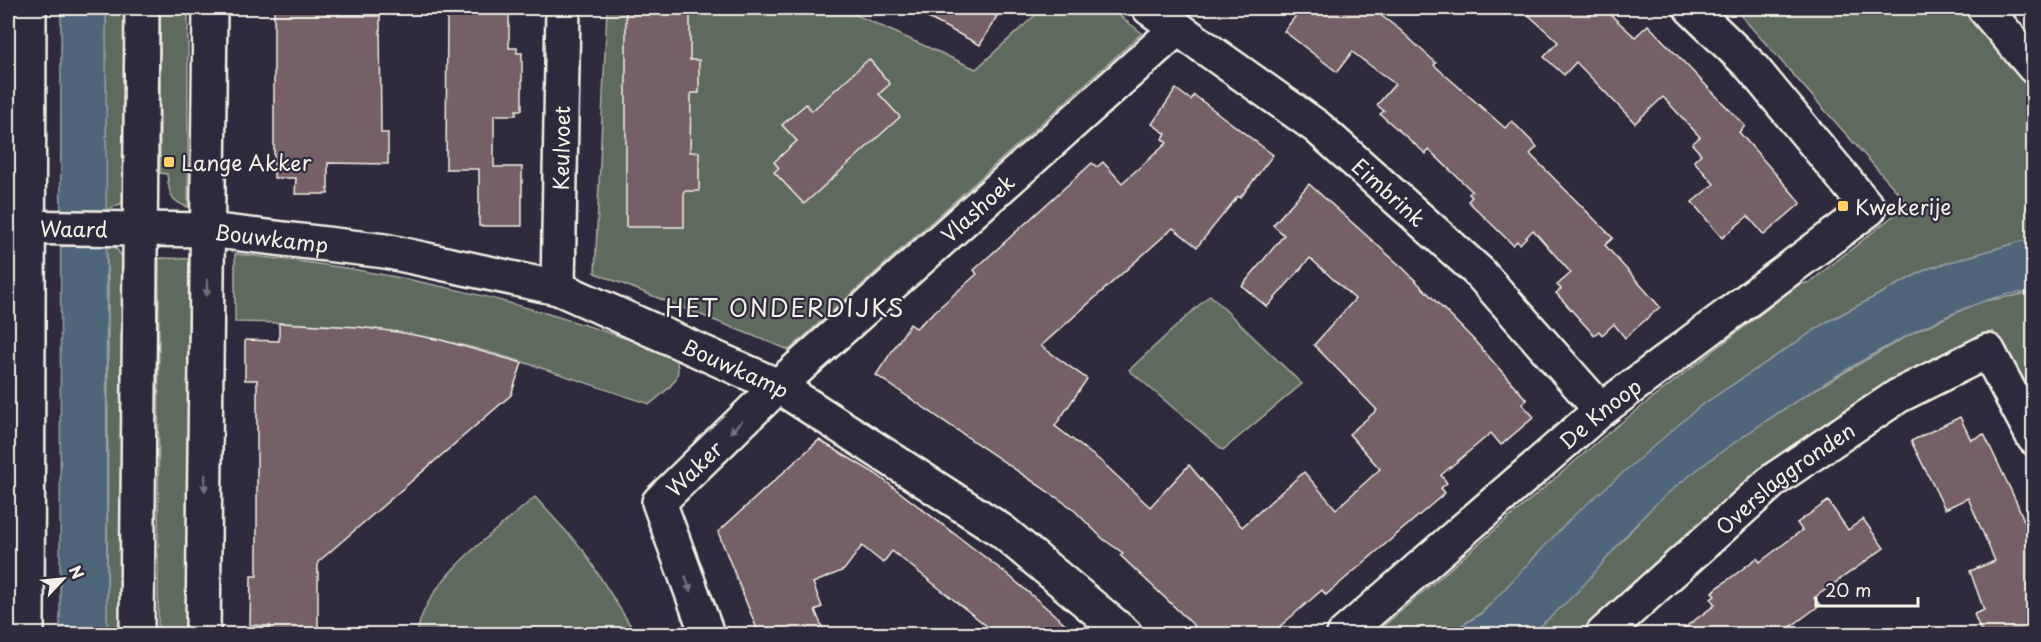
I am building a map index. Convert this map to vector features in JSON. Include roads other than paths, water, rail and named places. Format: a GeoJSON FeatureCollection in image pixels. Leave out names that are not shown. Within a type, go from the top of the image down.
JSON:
{"type":"FeatureCollection","features":[{"type":"Feature","properties":{"kind":"street"},"geometry":{"type":"LineString","coordinates":[[27,634],[28,8]]}},
{"type":"Feature","properties":{"kind":"street"},"geometry":{"type":"LineString","coordinates":[[137,634],[124,228],[142,8]]}},
{"type":"Feature","properties":{"kind":"street"},"geometry":{"type":"LineString","coordinates":[[203,634],[210,8]]}},
{"type":"Feature","properties":{"kind":"street","name":"Keulvoet"},"geometry":{"type":"LineString","coordinates":[[558,288],[563,8]]}},
{"type":"Feature","properties":{"kind":"street","name":"Eimbrink"},"geometry":{"type":"LineString","coordinates":[[1149,8],[1317,127],[1479,272],[1601,410]]}},
{"type":"Feature","properties":{"kind":"street","name":"De Knoop"},"geometry":{"type":"LineString","coordinates":[[1344,634],[1601,410],[1869,208],[1750,66],[1691,8]]}},
{"type":"Feature","properties":{"kind":"street"},"geometry":{"type":"LineString","coordinates":[[1984,8],[2034,67]]}},
{"type":"Feature","properties":{"kind":"street","name":"Vlashoek"},"geometry":{"type":"LineString","coordinates":[[778,386],[1178,28]]}},
{"type":"Feature","properties":{"kind":"street","name":"Waard"},"geometry":{"type":"LineString","coordinates":[[26,227],[124,228]]}},
{"type":"Feature","properties":{"kind":"street","name":"Bouwkamp"},"geometry":{"type":"LineString","coordinates":[[124,228],[208,230],[385,251],[558,288],[778,386],[1002,531],[1125,634]]}},
{"type":"Feature","properties":{"kind":"street","name":"Overslaggronden"},"geometry":{"type":"LineString","coordinates":[[1603,634],[1775,479],[1898,396],[1988,351],[2034,438]]}},
{"type":"Feature","properties":{"kind":"street","name":"Waker"},"geometry":{"type":"LineString","coordinates":[[707,634],[659,502],[778,386]]}},
{"type":"Feature","properties":{"kind":"water"},"geometry":{"type":"Polygon","coordinates":[[[61,8],[106,8],[107,634],[60,634],[61,8]]]}},
{"type":"Feature","properties":{"kind":"water"},"geometry":{"type":"Polygon","coordinates":[[[2022,241],[2033,243],[2033,293],[1998,297],[1951,314],[1897,341],[1839,374],[1729,446],[1657,503],[1578,591],[1532,634],[1449,634],[1482,613],[1573,516],[1699,407],[1827,322],[1927,269],[2022,241]]]}},
{"type":"Feature","properties":{"kind":"place","name":"Lange Akker"},"geometry":{"type":"Point","coordinates":[169,162]}},
{"type":"Feature","properties":{"kind":"place","name":"Kwekerije"},"geometry":{"type":"Point","coordinates":[1843,206]}},
{"type":"Feature","properties":{"kind":"district","name":"HET ONDERDIJKS"},"geometry":{"type":"Point","coordinates":[785,307]}}]}
